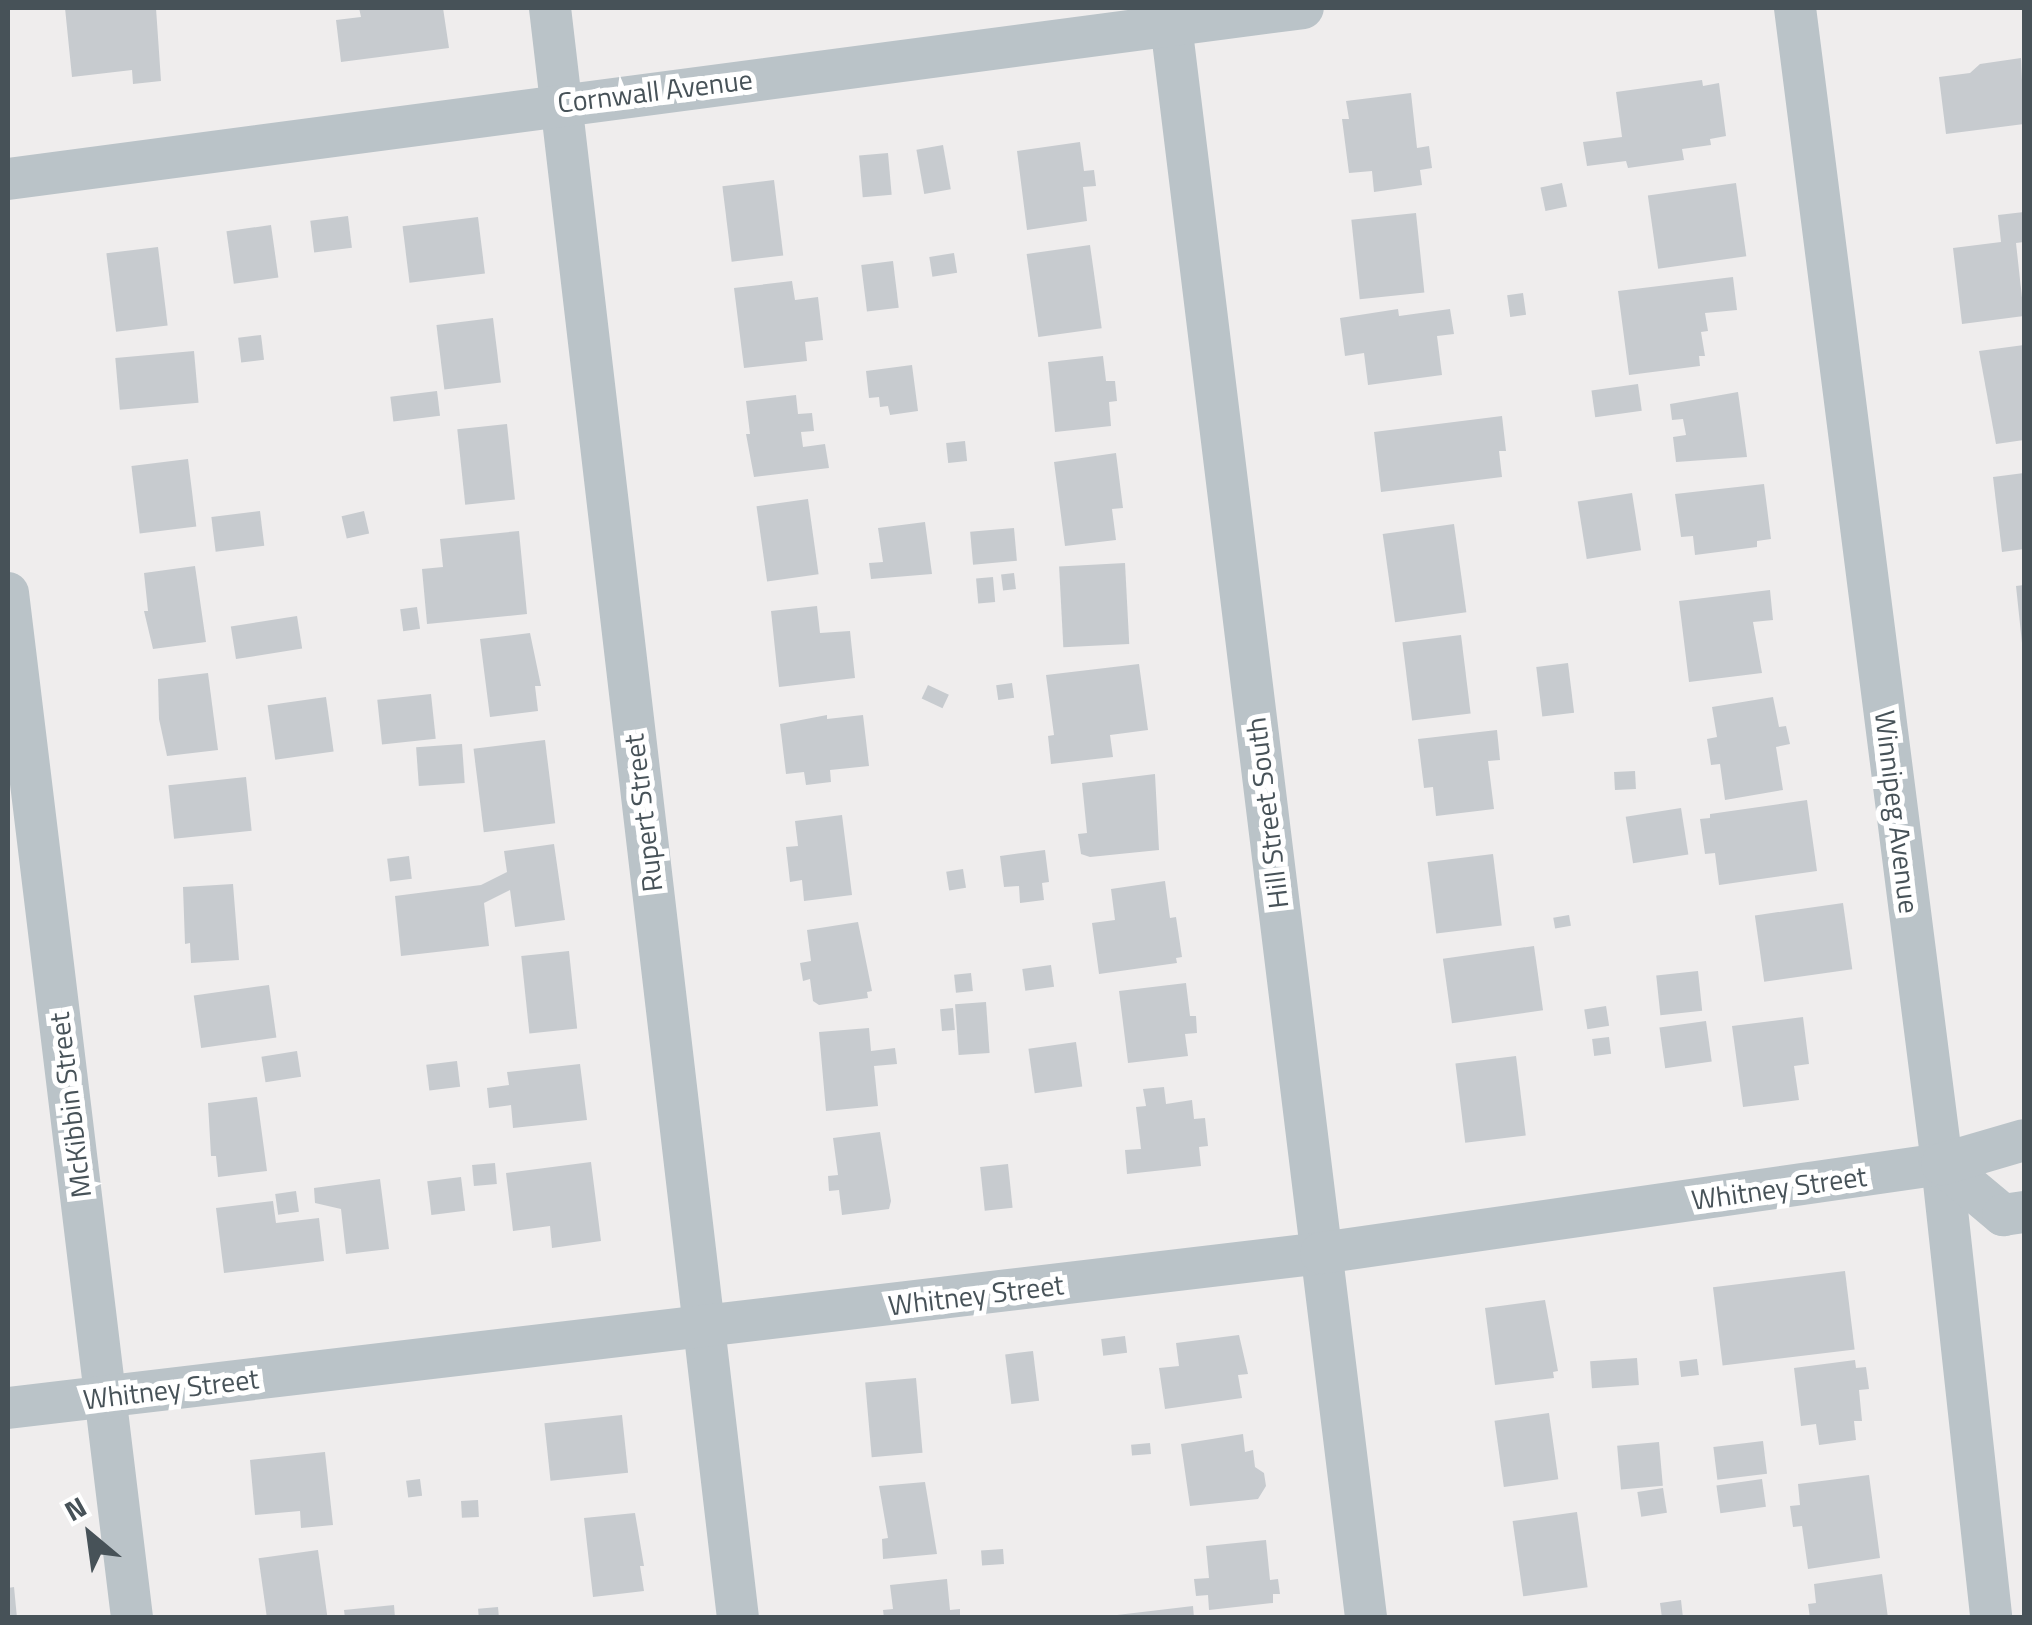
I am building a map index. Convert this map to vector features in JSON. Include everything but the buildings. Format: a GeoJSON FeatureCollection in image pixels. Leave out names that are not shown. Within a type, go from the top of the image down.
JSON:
{"type":"FeatureCollection","features":[{"type":"Feature","properties":{"kind":"street","name":"Rupert Street"},"geometry":{"type":"LineString","coordinates":[[550,8],[738,1618]]}},
{"type":"Feature","properties":{"kind":"street","name":"Cornwall Avenue"},"geometry":{"type":"LineString","coordinates":[[8,179],[1170,16],[1303,8]]}},
{"type":"Feature","properties":{"kind":"street","name":"Winnipeg Avenue"},"geometry":{"type":"LineString","coordinates":[[1795,8],[1942,1164],[1991,1618]]}},
{"type":"Feature","properties":{"kind":"street","name":"Hill Street South"},"geometry":{"type":"LineString","coordinates":[[1170,16],[1366,1618]]}},
{"type":"Feature","properties":{"kind":"street","name":"McKibbin Street"},"geometry":{"type":"LineString","coordinates":[[8,593],[132,1618]]}},
{"type":"Feature","properties":{"kind":"street","name":"Whitney Street"},"geometry":{"type":"LineString","coordinates":[[8,1408],[1321,1253],[1942,1164],[2024,1140]]}},
{"type":"Feature","properties":{"kind":"street"},"geometry":{"type":"LineString","coordinates":[[1942,1164],[2003,1215],[2024,1212]]}}]}
